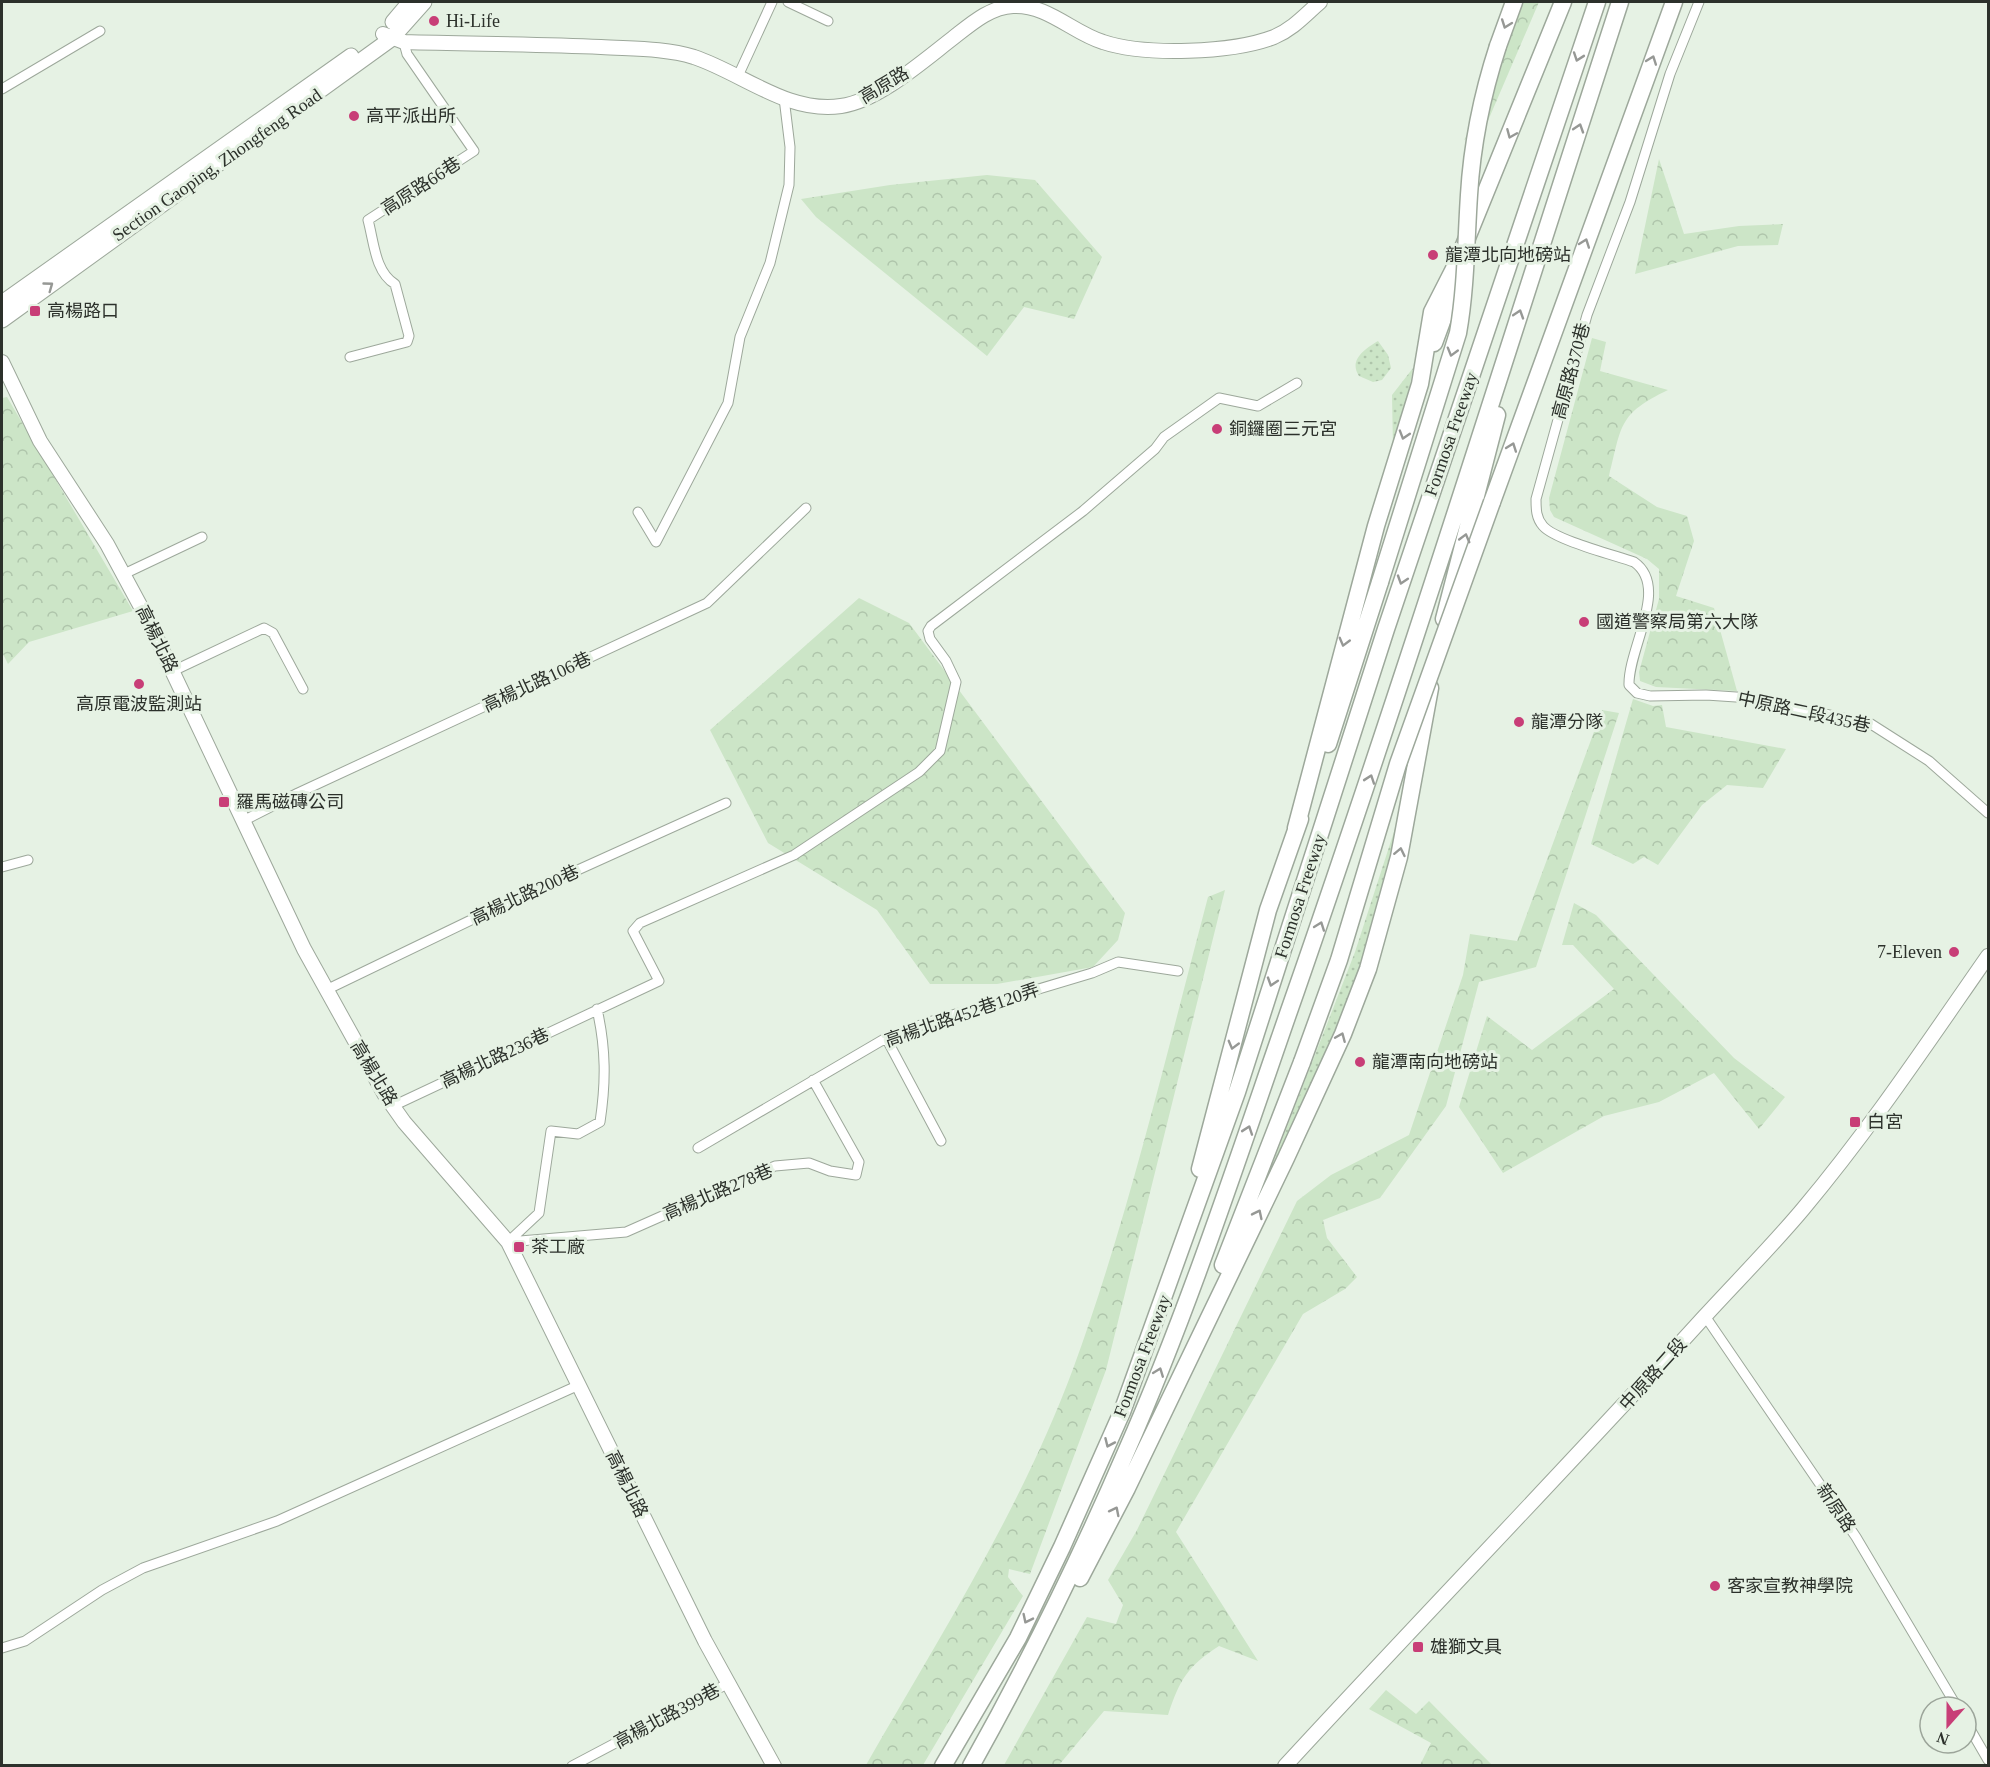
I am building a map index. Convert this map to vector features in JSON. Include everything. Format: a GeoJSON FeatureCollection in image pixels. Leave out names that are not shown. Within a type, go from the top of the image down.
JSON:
{"type":"FeatureCollection","features":[{"type":"Feature","properties":{"kind":"highway"},"geometry":{"type":"LineString","coordinates":[[1177,1263],[1268,910],[1296,828],[1323,760],[1458,333],[1463,305],[1474,148],[1483,97],[1514,2]]}},
{"type":"Feature","properties":{"kind":"highway"},"geometry":{"type":"LineString","coordinates":[[1296,828],[1376,525],[1420,384],[1431,312],[1456,265],[1563,2]]}},
{"type":"Feature","properties":{"kind":"highway","name":"Formosa Freeway"},"geometry":{"type":"LineString","coordinates":[[943,1766],[1018,1638],[1062,1547],[1122,1412],[1237,1092],[1386,629],[1597,2]]}},
{"type":"Feature","properties":{"kind":"highway","name":"Formosa Freeway"},"geometry":{"type":"LineString","coordinates":[[971,1766],[1003,1708],[1087,1541],[1128,1449],[1214,1228],[1374,768],[1620,2]]}},
{"type":"Feature","properties":{"kind":"highway"},"geometry":{"type":"LineString","coordinates":[[1195,1342],[1256,1175],[1302,1062],[1339,960],[1398,764],[1674,2]]}},
{"type":"Feature","properties":{"kind":"highway"},"geometry":{"type":"LineString","coordinates":[[1003,1708],[1094,1553],[1291,1148],[1342,1034],[1368,969],[1399,857],[1443,623],[1499,406],[1507,348]]}},
{"type":"Feature","properties":{"kind":"main road","name":"Section Gaoping, Zhongfeng Road"},"geometry":{"type":"LineString","coordinates":[[2,303],[395,36],[410,2]]}},
{"type":"Feature","properties":{"kind":"main road","name":"Section Gaoping, Zhongfeng Road"},"geometry":{"type":"LineString","coordinates":[[2,320],[395,36],[424,2]]}},
{"type":"Feature","properties":{"kind":"street"},"geometry":{"type":"LineString","coordinates":[[738,76],[772,2]]}},
{"type":"Feature","properties":{"kind":"street"},"geometry":{"type":"LineString","coordinates":[[788,2],[828,21]]}},
{"type":"Feature","properties":{"kind":"street","name":"高原路370巷"},"geometry":{"type":"LineString","coordinates":[[1629,685],[1630,665],[1650,594],[1650,581],[1642,567],[1634,562],[1558,535],[1543,526],[1537,516],[1536,499],[1587,315],[1630,202],[1670,74],[1699,2]]}},
{"type":"Feature","properties":{"kind":"street","name":"高原路"},"geometry":{"type":"LineString","coordinates":[[395,36],[658,50],[693,57],[784,98],[815,107],[840,107],[862,101],[921,63],[976,21],[998,9],[1012,6],[1037,9],[1103,42],[1153,51],[1238,47],[1274,37],[1296,25],[1314,3]]}},
{"type":"Feature","properties":{"kind":"street"},"geometry":{"type":"LineString","coordinates":[[2,89],[100,31]]}},
{"type":"Feature","properties":{"kind":"street","name":"高原路66巷"},"geometry":{"type":"LineString","coordinates":[[350,357],[407,342],[409,336],[395,284],[381,271],[368,220],[474,151],[395,36]]}},
{"type":"Feature","properties":{"kind":"street"},"geometry":{"type":"LineString","coordinates":[[638,512],[656,542],[728,403],[740,336],[770,263],[789,184],[790,147],[784,98]]}},
{"type":"Feature","properties":{"kind":"street","name":"高楊北路"},"geometry":{"type":"LineString","coordinates":[[2,362],[40,441],[124,574],[173,671],[304,949],[326,990],[393,1106],[508,1242],[705,1641],[774,1766]]}},
{"type":"Feature","properties":{"kind":"street","name":"高楊北路236巷"},"geometry":{"type":"LineString","coordinates":[[393,1106],[659,981],[633,931],[640,922],[794,855],[919,772],[940,752],[956,682],[946,661],[930,639],[928,631],[930,626],[1083,511],[1155,449],[1164,437],[1219,398],[1258,406],[1297,383]]}},
{"type":"Feature","properties":{"kind":"street","name":"高楊北路106巷"},"geometry":{"type":"LineString","coordinates":[[243,821],[308,788],[707,603],[806,508]]}},
{"type":"Feature","properties":{"kind":"street"},"geometry":{"type":"LineString","coordinates":[[124,574],[202,537]]}},
{"type":"Feature","properties":{"kind":"street"},"geometry":{"type":"LineString","coordinates":[[173,671],[264,628],[273,633],[303,689]]}},
{"type":"Feature","properties":{"kind":"street","name":"中原路二段435巷"},"geometry":{"type":"LineString","coordinates":[[1629,685],[1637,693],[1650,696],[1706,694],[1750,699],[1871,724],[1929,761],[1989,813]]}},
{"type":"Feature","properties":{"kind":"street","name":"高楊北路200巷"},"geometry":{"type":"LineString","coordinates":[[326,990],[529,892],[726,803]]}},
{"type":"Feature","properties":{"kind":"street"},"geometry":{"type":"LineString","coordinates":[[2,867],[28,860]]}},
{"type":"Feature","properties":{"kind":"street","name":"中原路二段"},"geometry":{"type":"LineString","coordinates":[[1285,1766],[1452,1586],[1528,1510],[1781,1235],[1838,1166],[1906,1077],[1989,956]]}},
{"type":"Feature","properties":{"kind":"street","name":"高楊北路452巷120弄"},"geometry":{"type":"LineString","coordinates":[[698,1148],[886,1038],[929,1022],[1092,973],[1118,962],[1178,970]]}},
{"type":"Feature","properties":{"kind":"street"},"geometry":{"type":"LineString","coordinates":[[508,1242],[539,1213],[551,1131],[578,1134],[600,1122],[604,1094],[605,1045],[597,1009]]}},
{"type":"Feature","properties":{"kind":"street"},"geometry":{"type":"LineString","coordinates":[[886,1038],[941,1140]]}},
{"type":"Feature","properties":{"kind":"street","name":"高楊北路278巷"},"geometry":{"type":"LineString","coordinates":[[508,1242],[626,1232],[775,1166],[809,1162],[830,1171],[856,1175],[859,1162],[813,1080]]}},
{"type":"Feature","properties":{"kind":"street","name":"新原路"},"geometry":{"type":"LineString","coordinates":[[1705,1316],[1856,1537],[1950,1695]]}},
{"type":"Feature","properties":{"kind":"street"},"geometry":{"type":"LineString","coordinates":[[2,1648],[25,1641],[102,1590],[143,1568],[277,1521],[579,1385]]}},
{"type":"Feature","properties":{"kind":"street","name":"高楊北路399巷"},"geometry":{"type":"LineString","coordinates":[[572,1766],[729,1683]]}},
{"type":"Feature","properties":{"kind":"street"},"geometry":{"type":"LineString","coordinates":[[1978,1742],[1989,1760]]}},
{"type":"Feature","properties":{"kind":"green space"},"geometry":{"type":"Polygon","coordinates":[[[1523,2],[1539,2],[1484,130],[1464,140],[1483,108],[1523,2]]]}},
{"type":"Feature","properties":{"kind":"green space"},"geometry":{"type":"Polygon","coordinates":[[[1659,159],[1684,234],[1739,226],[1783,224],[1778,245],[1738,246],[1635,274],[1659,159]]]}},
{"type":"Feature","properties":{"kind":"green space"},"geometry":{"type":"Polygon","coordinates":[[[987,175],[1035,180],[1102,257],[1074,319],[1024,307],[987,356],[816,217],[801,199],[890,185],[987,175]]]}},
{"type":"Feature","properties":{"kind":"green space"},"geometry":{"type":"Polygon","coordinates":[[[1592,338],[1606,342],[1600,371],[1668,390],[1652,398],[1631,414],[1620,433],[1609,476],[1657,507],[1687,516],[1694,541],[1676,596],[1714,608],[1737,691],[1656,687],[1640,681],[1639,672],[1659,599],[1659,569],[1647,559],[1554,517],[1550,510],[1549,498],[1592,338]]]}},
{"type":"Feature","properties":{"kind":"green space"},"geometry":{"type":"Polygon","coordinates":[[[1378,341],[1388,355],[1391,368],[1382,380],[1373,382],[1359,376],[1356,365],[1360,355],[1378,341]]]}},
{"type":"Feature","properties":{"kind":"green space"},"geometry":{"type":"Polygon","coordinates":[[[1413,368],[1404,419],[1393,449],[1392,395],[1413,368]]]}},
{"type":"Feature","properties":{"kind":"green space"},"geometry":{"type":"Polygon","coordinates":[[[7,397],[133,611],[29,642],[8,664],[2,652],[2,398],[7,397]]]}},
{"type":"Feature","properties":{"kind":"green space"},"geometry":{"type":"Polygon","coordinates":[[[859,598],[909,623],[1125,913],[1118,940],[1093,967],[997,984],[930,984],[877,910],[768,843],[710,730],[859,598]]]}},
{"type":"Feature","properties":{"kind":"green space"},"geometry":{"type":"Polygon","coordinates":[[[1633,699],[1653,706],[1662,705],[1666,727],[1786,749],[1763,788],[1727,785],[1702,805],[1658,865],[1644,857],[1633,864],[1591,844],[1633,699]]]}},
{"type":"Feature","properties":{"kind":"green space"},"geometry":{"type":"Polygon","coordinates":[[[1602,710],[1619,713],[1536,967],[1479,982],[1446,1106],[1380,1198],[1323,1220],[1327,1238],[1357,1277],[1345,1289],[1303,1314],[1176,1532],[1258,1661],[1219,1646],[1199,1661],[1186,1675],[1168,1715],[1104,1711],[1059,1765],[1004,1765],[1087,1617],[1116,1624],[1123,1605],[1108,1580],[1137,1530],[1297,1201],[1331,1175],[1409,1135],[1463,975],[1470,934],[1517,941],[1602,710]]]}},
{"type":"Feature","properties":{"kind":"green space"},"geometry":{"type":"Polygon","coordinates":[[[1401,810],[1384,895],[1348,1005],[1259,1199],[1355,952],[1401,810]]]}},
{"type":"Feature","properties":{"kind":"green space"},"geometry":{"type":"Polygon","coordinates":[[[1225,890],[1106,1370],[1030,1574],[1009,1569],[1008,1577],[1023,1596],[923,1765],[866,1765],[978,1571],[1029,1472],[1052,1421],[1073,1369],[1112,1253],[1146,1135],[1208,897],[1225,890]]]}},
{"type":"Feature","properties":{"kind":"green space"},"geometry":{"type":"Polygon","coordinates":[[[1574,903],[1596,915],[1734,1058],[1785,1097],[1759,1129],[1714,1073],[1659,1102],[1604,1116],[1503,1173],[1459,1107],[1487,1016],[1532,1050],[1614,989],[1573,945],[1562,945],[1574,903]]]}},
{"type":"Feature","properties":{"kind":"green space"},"geometry":{"type":"Polygon","coordinates":[[[1386,1690],[1416,1714],[1429,1701],[1492,1765],[1420,1765],[1431,1743],[1369,1709],[1386,1690]]]}},
{"type":"Feature","properties":{"kind":"place","name":"Hi-Life"},"geometry":{"type":"Point","coordinates":[434,21]}},
{"type":"Feature","properties":{"kind":"place","name":"高平派出所"},"geometry":{"type":"Point","coordinates":[354,116]}},
{"type":"Feature","properties":{"kind":"place","name":"龍潭北向地磅站"},"geometry":{"type":"Point","coordinates":[1433,255]}},
{"type":"Feature","properties":{"kind":"place","name":"高楊路口"},"geometry":{"type":"Point","coordinates":[35,311]}},
{"type":"Feature","properties":{"kind":"place","name":"銅鑼圈三元宮"},"geometry":{"type":"Point","coordinates":[1217,429]}},
{"type":"Feature","properties":{"kind":"place","name":"國道警察局第六大隊"},"geometry":{"type":"Point","coordinates":[1584,622]}},
{"type":"Feature","properties":{"kind":"place","name":"高原電波監測站"},"geometry":{"type":"Point","coordinates":[139,684]}},
{"type":"Feature","properties":{"kind":"place","name":"龍潭分隊"},"geometry":{"type":"Point","coordinates":[1519,722]}},
{"type":"Feature","properties":{"kind":"place","name":"羅馬磁磚公司"},"geometry":{"type":"Point","coordinates":[224,802]}},
{"type":"Feature","properties":{"kind":"place","name":"7-Eleven"},"geometry":{"type":"Point","coordinates":[1954,952]}},
{"type":"Feature","properties":{"kind":"place","name":"龍潭南向地磅站"},"geometry":{"type":"Point","coordinates":[1360,1062]}},
{"type":"Feature","properties":{"kind":"place","name":"白宮"},"geometry":{"type":"Point","coordinates":[1855,1122]}},
{"type":"Feature","properties":{"kind":"place","name":"茶工廠"},"geometry":{"type":"Point","coordinates":[519,1247]}},
{"type":"Feature","properties":{"kind":"place","name":"客家宣教神學院"},"geometry":{"type":"Point","coordinates":[1715,1586]}},
{"type":"Feature","properties":{"kind":"place","name":"雄獅文具"},"geometry":{"type":"Point","coordinates":[1418,1647]}}]}
